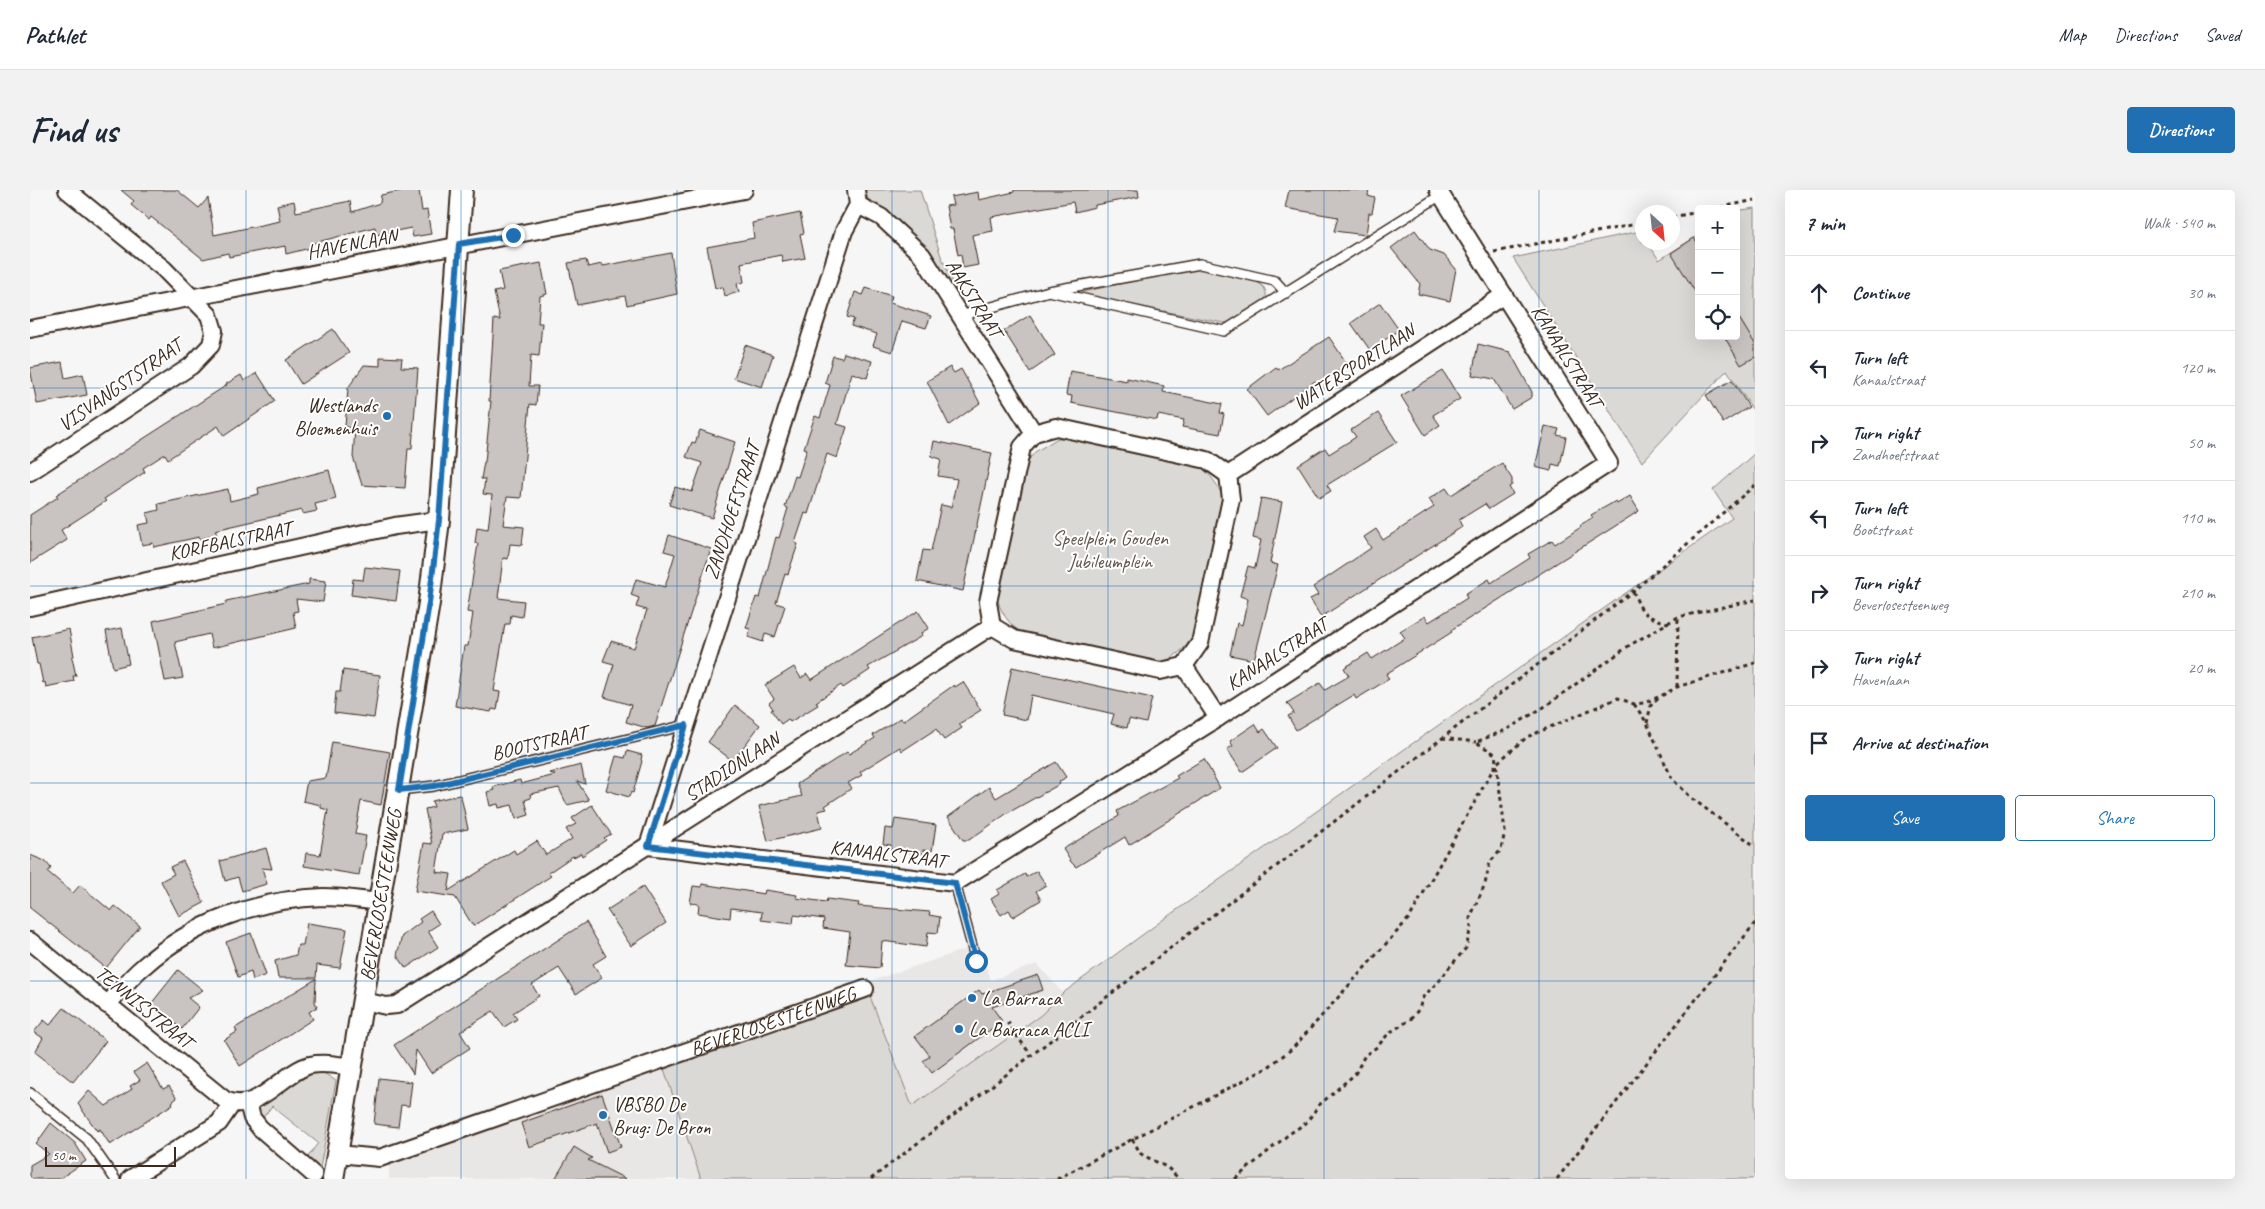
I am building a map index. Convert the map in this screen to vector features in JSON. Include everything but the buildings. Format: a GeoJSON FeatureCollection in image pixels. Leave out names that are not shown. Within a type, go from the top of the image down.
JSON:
{"type":"FeatureCollection","features":[{"type":"Feature","properties":{"kind":"street","name":"VISVANGSTSTRAAT"},"geometry":{"type":"LineString","coordinates":[[30,472],[191,366],[211,345],[214,331],[209,315],[164,269],[67,190]]}},
{"type":"Feature","properties":{"kind":"street","name":"BEVERLOSESTEENWEG"},"geometry":{"type":"LineString","coordinates":[[324,1177],[338,1154],[429,603],[439,520],[462,190]]}},
{"type":"Feature","properties":{"kind":"street","name":"HAVENLAAN"},"geometry":{"type":"LineString","coordinates":[[30,330],[459,244],[681,196],[744,190]]}},
{"type":"Feature","properties":{"kind":"street","name":"KANAALSTRAAT"},"geometry":{"type":"LineString","coordinates":[[648,846],[955,883],[1218,718],[1609,463],[1440,193]]}},
{"type":"Feature","properties":{"kind":"street","name":"AAKSTRAAT"},"geometry":{"type":"LineString","coordinates":[[857,197],[922,255],[1034,433]]}},
{"type":"Feature","properties":{"kind":"street","name":"ZANDHOEFSTRAAT"},"geometry":{"type":"LineString","coordinates":[[648,846],[844,231],[857,197]]}},
{"type":"Feature","properties":{"kind":"street","name":"WATERSPORTLAAN"},"geometry":{"type":"LineString","coordinates":[[1228,475],[1504,295]]}},
{"type":"Feature","properties":{"kind":"street"},"geometry":{"type":"LineString","coordinates":[[1056,427],[1094,435],[1207,460],[1228,475],[1231,499],[1200,642],[1184,666],[1160,671],[1014,639],[992,626],[988,602],[1000,543],[1022,447],[1034,433],[1056,427]]}},
{"type":"Feature","properties":{"kind":"street","name":"KORFBALSTRAAT"},"geometry":{"type":"LineString","coordinates":[[30,607],[395,526],[439,520]]}},
{"type":"Feature","properties":{"kind":"street","name":"STADIONLAAN"},"geometry":{"type":"LineString","coordinates":[[364,1001],[386,1006],[397,1005],[992,626]]}},
{"type":"Feature","properties":{"kind":"street"},"geometry":{"type":"LineString","coordinates":[[1184,666],[1218,718]]}},
{"type":"Feature","properties":{"kind":"street"},"geometry":{"type":"LineString","coordinates":[[107,1005],[143,966],[178,939],[212,921],[284,901],[323,897],[380,902]]}},
{"type":"Feature","properties":{"kind":"street","name":"TENNISSTRAAT"},"geometry":{"type":"LineString","coordinates":[[30,941],[225,1100],[240,1103]]}},
{"type":"Feature","properties":{"kind":"street","name":"BEVERLOSESTEENWEG"},"geometry":{"type":"LineString","coordinates":[[338,1154],[380,1158],[864,989]]}},
{"type":"Feature","properties":{"kind":"street"},"geometry":{"type":"LineString","coordinates":[[130,1179],[219,1123],[240,1103],[308,1066],[323,1063],[352,1067]]}},
{"type":"Feature","properties":{"kind":"street"},"geometry":{"type":"LineString","coordinates":[[240,1103],[260,1128],[324,1177]]}},
{"type":"Feature","properties":{"kind":"lane"},"geometry":{"type":"LineString","coordinates":[[1050,291],[1224,331],[1440,193]]}},
{"type":"Feature","properties":{"kind":"lane"},"geometry":{"type":"LineString","coordinates":[[960,316],[1050,291],[1200,264],[1275,281],[1286,293]]}},
{"type":"Feature","properties":{"kind":"lane","name":"BOOTSTRAAT"},"geometry":{"type":"LineString","coordinates":[[399,790],[434,786],[686,725]]}},
{"type":"Feature","properties":{"kind":"lane"},"geometry":{"type":"LineString","coordinates":[[955,883],[976,961]]}},
{"type":"Feature","properties":{"kind":"lane"},"geometry":{"type":"LineString","coordinates":[[30,1093],[87,1139],[114,1179]]}},
{"type":"Feature","properties":{"kind":"path"},"geometry":{"type":"LineString","coordinates":[[1732,205],[1755,200]]}},
{"type":"Feature","properties":{"kind":"path"},"geometry":{"type":"LineString","coordinates":[[1680,216],[1695,213]]}},
{"type":"Feature","properties":{"kind":"path"},"geometry":{"type":"LineString","coordinates":[[1479,255],[1635,224]]}},
{"type":"Feature","properties":{"kind":"path"},"geometry":{"type":"LineString","coordinates":[[870,1179],[1633,591],[1755,485]]}},
{"type":"Feature","properties":{"kind":"path"},"geometry":{"type":"LineString","coordinates":[[1633,591],[1641,611],[1648,617],[1668,623]]}},
{"type":"Feature","properties":{"kind":"path"},"geometry":{"type":"LineString","coordinates":[[1476,742],[1506,730],[1544,707],[1630,645],[1678,617],[1755,600]]}},
{"type":"Feature","properties":{"kind":"path"},"geometry":{"type":"LineString","coordinates":[[1677,687],[1678,617]]}},
{"type":"Feature","properties":{"kind":"path"},"geometry":{"type":"LineString","coordinates":[[1647,723],[1651,705],[1661,696],[1677,687],[1755,663]]}},
{"type":"Feature","properties":{"kind":"path"},"geometry":{"type":"LineString","coordinates":[[1634,704],[1661,696]]}},
{"type":"Feature","properties":{"kind":"path"},"geometry":{"type":"LineString","coordinates":[[1057,1179],[1267,1068],[1293,1048],[1410,917],[1496,764],[1527,737],[1618,698],[1634,704],[1647,723],[1672,779],[1693,799],[1755,846]]}},
{"type":"Feature","properties":{"kind":"path"},"geometry":{"type":"LineString","coordinates":[[1235,1179],[1289,1134],[1306,1123],[1319,1105],[1354,1074],[1365,1055],[1377,1047],[1389,1033],[1410,1020],[1419,1009],[1423,997],[1442,978],[1466,948],[1471,927],[1470,918],[1485,884],[1490,862],[1501,850],[1505,831],[1495,754],[1476,742],[1441,738]]}},
{"type":"Feature","properties":{"kind":"path"},"geometry":{"type":"LineString","coordinates":[[1557,1179],[1755,923]]}},
{"type":"Feature","properties":{"kind":"path"},"geometry":{"type":"LineString","coordinates":[[1010,1022],[1008,1024],[1032,1055]]}},
{"type":"Feature","properties":{"kind":"path"},"geometry":{"type":"LineString","coordinates":[[1132,1139],[1141,1154],[1168,1168],[1180,1179]]}},
{"type":"Feature","properties":{"kind":"shaded area"},"geometry":{"type":"Polygon","coordinates":[[[978,945],[991,980],[1037,964],[1063,993],[1041,1015],[912,1107],[865,983],[978,945]]]}},
{"type":"Feature","properties":{"kind":"shaded area","name":"VBSBO De Brug: De Bron"},"geometry":{"type":"Polygon","coordinates":[[[663,1066],[701,1179],[389,1179],[389,1164],[663,1066]]]}},
{"type":"Feature","properties":{"kind":"green space"},"geometry":{"type":"Polygon","coordinates":[[[865,190],[920,190],[941,256],[962,303],[933,259],[912,233],[869,202],[865,190]]]}},
{"type":"Feature","properties":{"kind":"green space"},"geometry":{"type":"Polygon","coordinates":[[[1755,208],[1755,413],[1727,370],[1642,462],[1513,258],[1635,232],[1635,250],[1653,250],[1659,260],[1675,250],[1680,250],[1680,247],[1695,238],[1695,340],[1740,340],[1740,210],[1755,208]]]}},
{"type":"Feature","properties":{"kind":"green space"},"geometry":{"type":"Polygon","coordinates":[[[1195,268],[1255,281],[1264,288],[1266,299],[1230,322],[1224,323],[1083,295],[1082,292],[1195,268]]]}},
{"type":"Feature","properties":{"kind":"green space","name":"Speelplein Gouden Jubileumplein"},"geometry":{"type":"Polygon","coordinates":[[[1058,438],[1199,466],[1210,476],[1220,490],[1223,500],[1194,635],[1183,649],[1163,662],[1158,663],[1023,633],[1010,623],[1003,612],[997,596],[1027,462],[1035,452],[1058,438]]]}},
{"type":"Feature","properties":{"kind":"green space"},"geometry":{"type":"Polygon","coordinates":[[[1755,453],[1755,1179],[701,1179],[663,1066],[868,991],[912,1106],[1041,1015],[1063,993],[1164,919],[1732,518],[1713,490],[1755,453]]]}},
{"type":"Feature","properties":{"kind":"green space"},"geometry":{"type":"Polygon","coordinates":[[[313,1073],[324,1073],[336,1081],[320,1168],[317,1171],[312,1170],[308,1157],[318,1143],[272,1106],[261,1120],[257,1111],[260,1105],[306,1076],[313,1073]]]}},
{"type":"Feature","properties":{"kind":"place","name":"Westlands Bloemenhuis"},"geometry":{"type":"Point","coordinates":[387,416]}},
{"type":"Feature","properties":{"kind":"place","name":"La Barraca"},"geometry":{"type":"Point","coordinates":[972,998]}},
{"type":"Feature","properties":{"kind":"place","name":"La Barraca ACLI"},"geometry":{"type":"Point","coordinates":[959,1029]}},
{"type":"Feature","properties":{"kind":"place","name":"VBSBO De Brug: De Bron"},"geometry":{"type":"Point","coordinates":[603,1115]}},
{"type":"Feature","properties":{"kind":"route"},"geometry":{"type":"LineString","coordinates":[[513,235],[459,244],[439,520],[429,603],[399,790],[434,786],[686,725],[648,846],[955,883],[976,961]]}}]}
